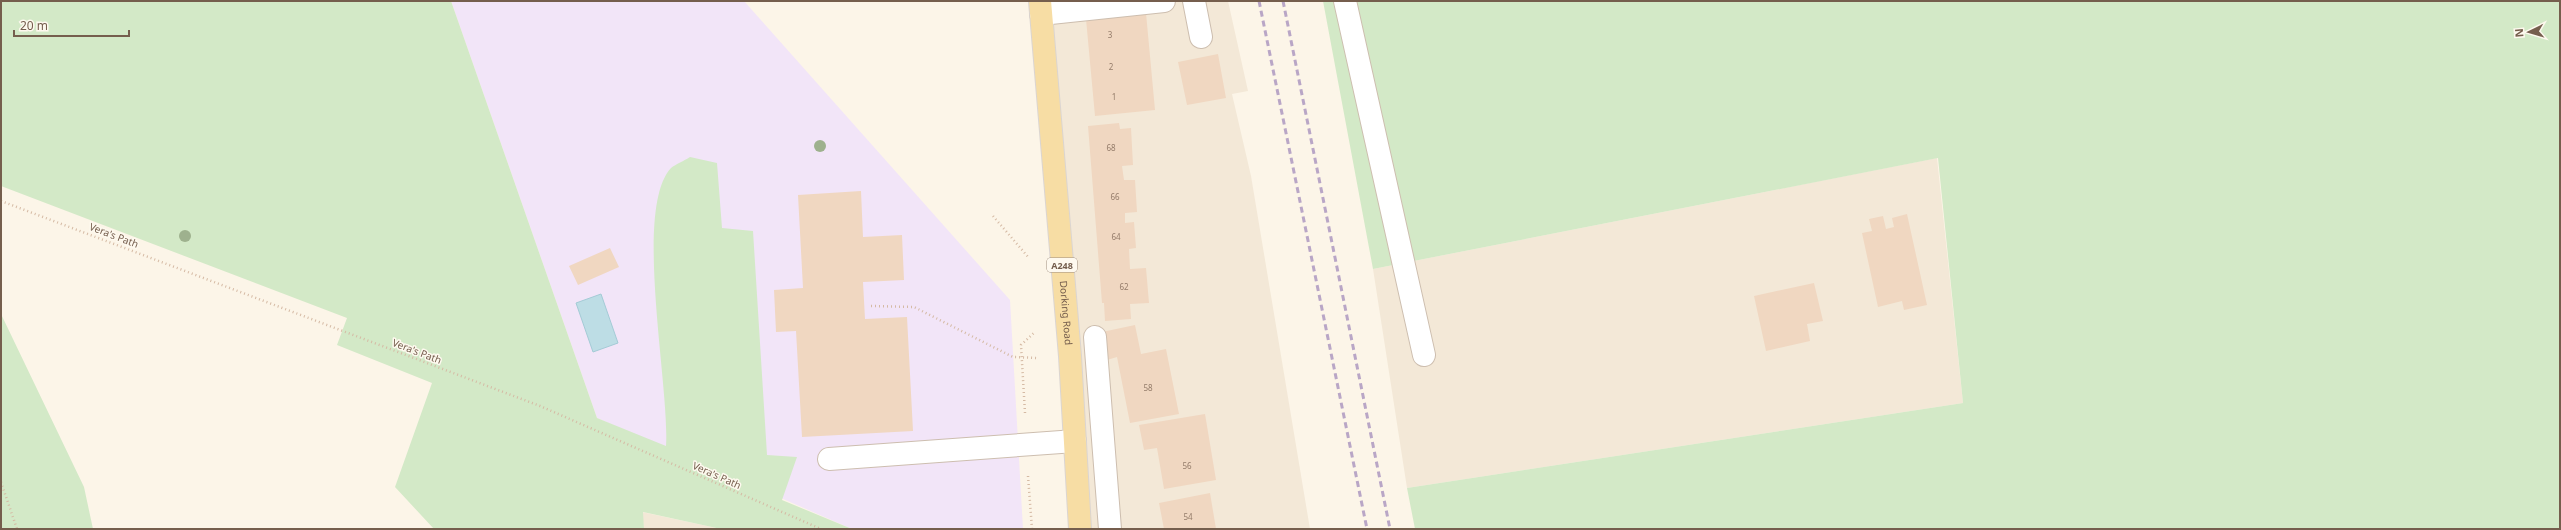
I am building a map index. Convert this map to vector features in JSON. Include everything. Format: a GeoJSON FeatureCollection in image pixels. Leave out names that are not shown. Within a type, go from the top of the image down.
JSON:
{"type":"FeatureCollection","features":[{"type":"Feature","properties":{"kind":"main road","name":"Dorking Road"},"geometry":{"type":"LineString","coordinates":[[1040,7],[1070,356],[1080,519]]}},
{"type":"Feature","properties":{"kind":"street"},"geometry":{"type":"LineString","coordinates":[[1040,7],[1164,1]]}},
{"type":"Feature","properties":{"kind":"street"},"geometry":{"type":"LineString","coordinates":[[1194,1],[1201,37]]}},
{"type":"Feature","properties":{"kind":"street"},"geometry":{"type":"LineString","coordinates":[[1346,1],[1424,355]]}},
{"type":"Feature","properties":{"kind":"street"},"geometry":{"type":"LineString","coordinates":[[1095,337],[1110,529]]}},
{"type":"Feature","properties":{"kind":"street"},"geometry":{"type":"LineString","coordinates":[[829,459],[1075,441]]}},
{"type":"Feature","properties":{"kind":"street"},"geometry":{"type":"LineString","coordinates":[[1080,519],[1108,506]]}},
{"type":"Feature","properties":{"kind":"path","name":"Vera's Path"},"geometry":{"type":"LineString","coordinates":[[1,201],[540,406],[822,529]]}},
{"type":"Feature","properties":{"kind":"path"},"geometry":{"type":"LineString","coordinates":[[993,216],[1033,263],[1033,256]]}},
{"type":"Feature","properties":{"kind":"path"},"geometry":{"type":"LineString","coordinates":[[870,306],[914,307],[1013,357],[1070,356]]}},
{"type":"Feature","properties":{"kind":"path"},"geometry":{"type":"LineString","coordinates":[[1032,529],[1021,345],[1040,328]]}},
{"type":"Feature","properties":{"kind":"path"},"geometry":{"type":"LineString","coordinates":[[1,482],[17,529]]}},
{"type":"Feature","properties":{"kind":"shaded area"},"geometry":{"type":"Polygon","coordinates":[[[451,1],[744,1],[1010,300],[1023,529],[852,529],[597,418],[451,1]]]}},
{"type":"Feature","properties":{"kind":"shaded area"},"geometry":{"type":"Polygon","coordinates":[[[1040,1],[1228,1],[1248,91],[1232,94],[1251,176],[1310,529],[1080,529],[1040,1]]]}},
{"type":"Feature","properties":{"kind":"shaded area"},"geometry":{"type":"Polygon","coordinates":[[[1937,158],[1963,403],[1407,488],[1373,269],[1937,158]]]}},
{"type":"Feature","properties":{"kind":"shaded area"},"geometry":{"type":"Polygon","coordinates":[[[642,512],[721,529],[644,529],[642,512]]]}},
{"type":"Feature","properties":{"kind":"green space"},"geometry":{"type":"Polygon","coordinates":[[[1,1],[451,1],[597,418],[666,446],[666,419],[654,258],[655,220],[660,189],[671,168],[690,157],[717,163],[722,228],[753,231],[767,455],[797,457],[782,500],[852,529],[721,529],[643,512],[644,529],[434,529],[395,487],[432,383],[337,345],[347,318],[1,186],[1,1]]]}},
{"type":"Feature","properties":{"kind":"green space"},"geometry":{"type":"Polygon","coordinates":[[[1323,1],[2560,1],[2560,529],[1415,529],[1407,488],[1963,403],[1938,158],[1373,269],[1323,1]]]}},
{"type":"Feature","properties":{"kind":"green space"},"geometry":{"type":"Polygon","coordinates":[[[1,314],[84,487],[93,529],[1,529],[1,314]]]}},
{"type":"Feature","properties":{"kind":"water"},"geometry":{"type":"Polygon","coordinates":[[[601,294],[618,343],[593,352],[576,303],[601,294]]]}},
{"type":"Feature","properties":{"kind":"building"},"geometry":{"type":"Polygon","coordinates":[[[1146,13],[1155,110],[1095,116],[1086,19],[1146,13]]]}},
{"type":"Feature","properties":{"kind":"building"},"geometry":{"type":"Polygon","coordinates":[[[1218,54],[1226,98],[1187,105],[1178,62],[1218,54]]]}},
{"type":"Feature","properties":{"kind":"building"},"geometry":{"type":"Polygon","coordinates":[[[1119,123],[1120,129],[1131,128],[1133,165],[1122,166],[1124,180],[1135,180],[1137,212],[1125,213],[1125,223],[1134,222],[1136,248],[1129,249],[1130,269],[1146,268],[1149,303],[1130,304],[1131,319],[1105,321],[1104,303],[1102,303],[1088,126],[1119,123]]]}},
{"type":"Feature","properties":{"kind":"building"},"geometry":{"type":"Polygon","coordinates":[[[861,191],[863,237],[902,235],[904,280],[863,282],[865,319],[907,317],[913,431],[802,437],[796,331],[776,332],[774,290],[803,288],[798,195],[861,191]]]}},
{"type":"Feature","properties":{"kind":"building"},"geometry":{"type":"Polygon","coordinates":[[[1907,214],[1927,305],[1904,310],[1902,301],[1878,307],[1862,233],[1872,231],[1869,219],[1883,216],[1886,229],[1894,227],[1892,218],[1907,214]]]}},
{"type":"Feature","properties":{"kind":"building"},"geometry":{"type":"Polygon","coordinates":[[[610,248],[619,267],[578,285],[569,266],[610,248]]]}},
{"type":"Feature","properties":{"kind":"building"},"geometry":{"type":"Polygon","coordinates":[[[1814,283],[1823,321],[1807,324],[1810,341],[1766,351],[1754,296],[1814,283]]]}},
{"type":"Feature","properties":{"kind":"building"},"geometry":{"type":"Polygon","coordinates":[[[1135,325],[1141,354],[1166,349],[1179,414],[1130,423],[1117,357],[1107,360],[1102,332],[1135,325]]]}},
{"type":"Feature","properties":{"kind":"building"},"geometry":{"type":"Polygon","coordinates":[[[1205,414],[1216,480],[1164,489],[1157,448],[1144,450],[1139,425],[1205,414]]]}},
{"type":"Feature","properties":{"kind":"building"},"geometry":{"type":"Polygon","coordinates":[[[1210,493],[1216,529],[1164,529],[1159,503],[1210,493]]]}},
{"type":"Feature","properties":{"kind":"railway"},"geometry":{"type":"LineString","coordinates":[[1259,1],[1367,529]]}},
{"type":"Feature","properties":{"kind":"railway"},"geometry":{"type":"LineString","coordinates":[[1283,1],[1390,529]]}}]}
